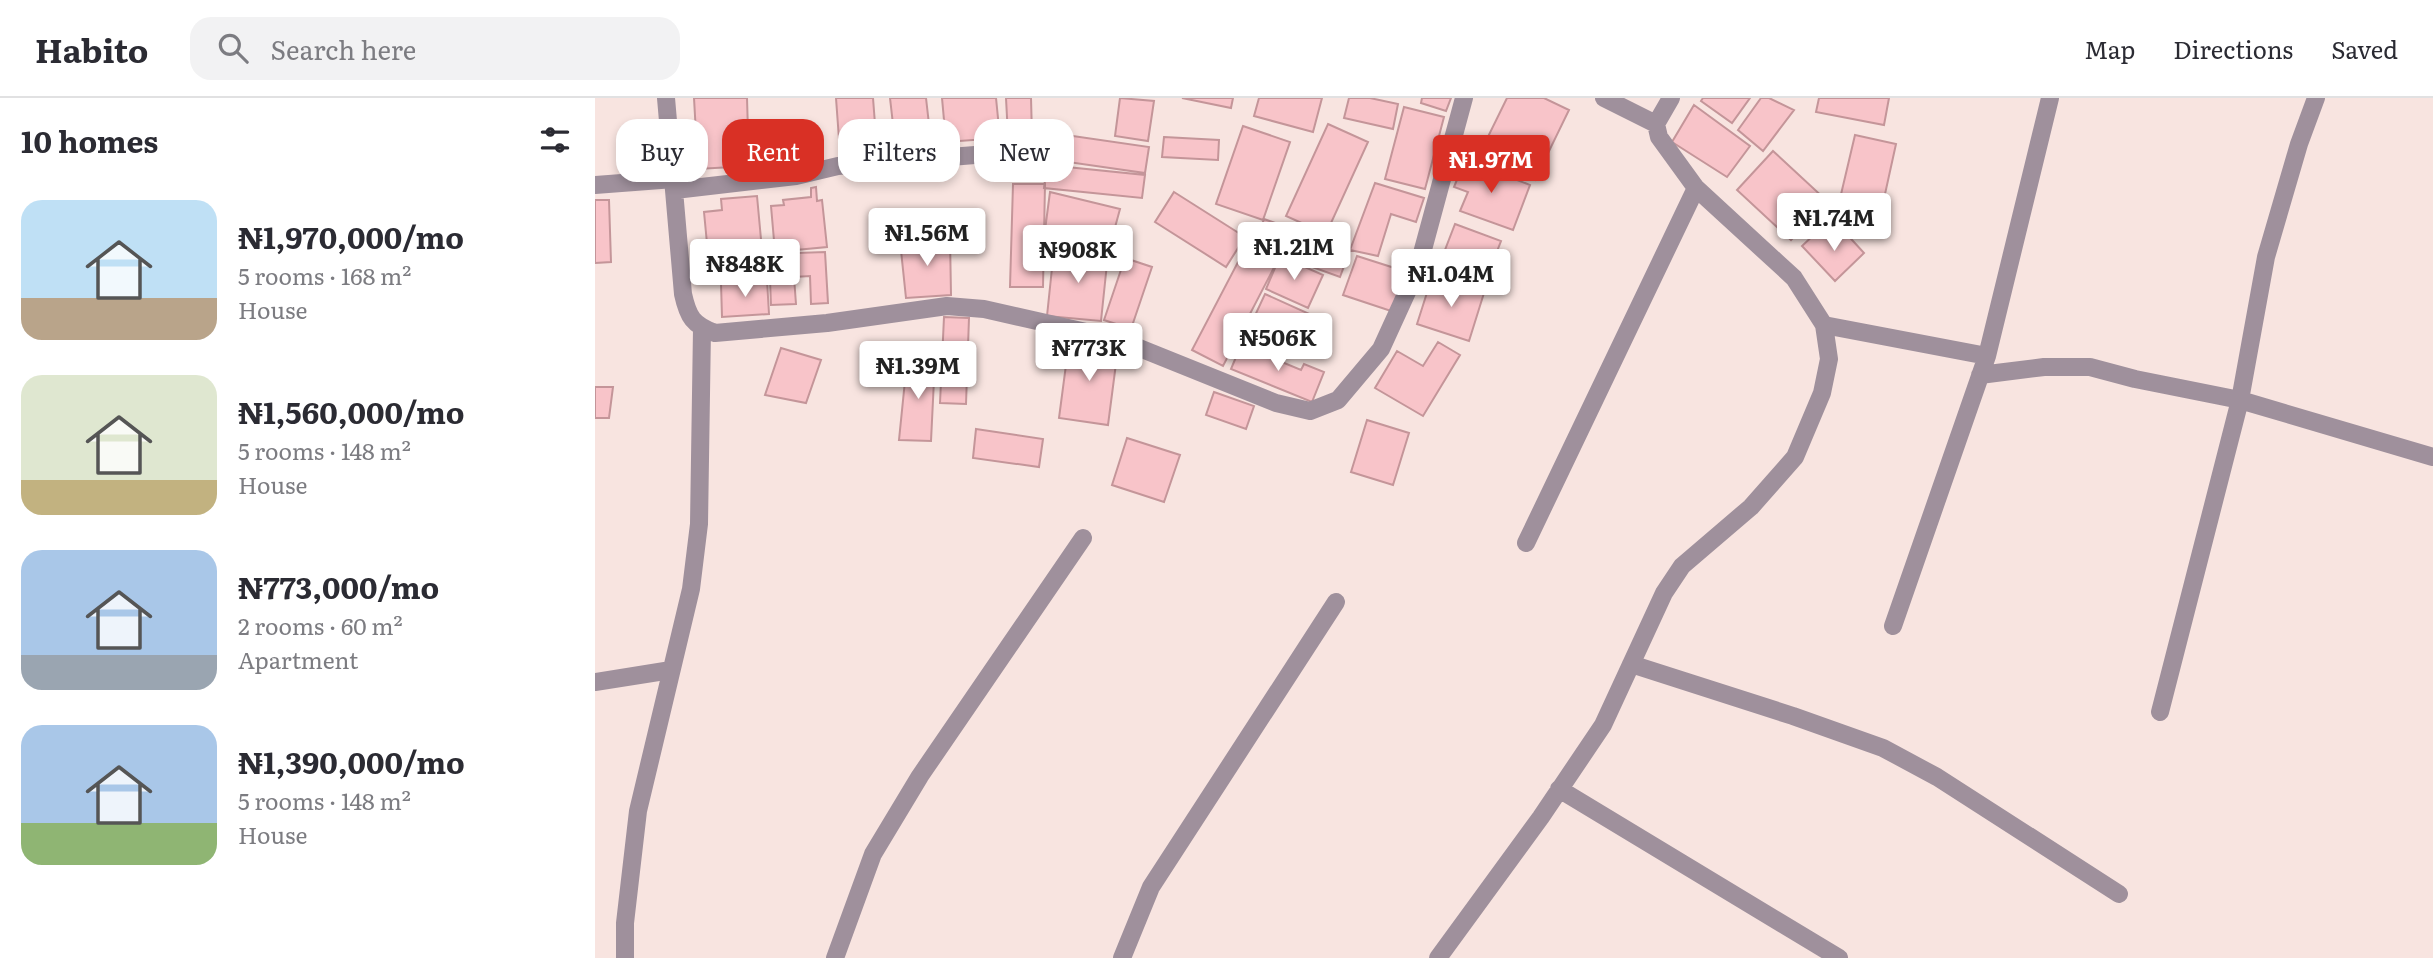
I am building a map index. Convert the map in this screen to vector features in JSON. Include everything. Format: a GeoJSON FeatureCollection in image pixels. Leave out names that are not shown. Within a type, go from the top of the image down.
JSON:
{"type":"FeatureCollection","features":[{"type":"Feature","properties":{"kind":"street"},"geometry":{"type":"LineString","coordinates":[[666,98],[683,294],[687,314],[702,328],[715,333],[827,323],[947,306],[984,309],[1117,339],[1276,403],[1310,411],[1338,400],[1381,349],[1418,268],[1464,98]]}},
{"type":"Feature","properties":{"kind":"street"},"geometry":{"type":"LineString","coordinates":[[1604,98],[1656,124]]}},
{"type":"Feature","properties":{"kind":"street"},"geometry":{"type":"LineString","coordinates":[[1438,958],[1603,725],[1664,593],[1682,566],[1751,508],[1794,457],[1822,393],[1829,359],[1823,325],[1794,278],[1696,188],[1659,137],[1656,124],[1671,98]]}},
{"type":"Feature","properties":{"kind":"street"},"geometry":{"type":"LineString","coordinates":[[1893,626],[1987,356],[2050,98]]}},
{"type":"Feature","properties":{"kind":"street"},"geometry":{"type":"LineString","coordinates":[[2159,712],[2240,400],[2266,257],[2299,144],[2316,98]]}},
{"type":"Feature","properties":{"kind":"street"},"geometry":{"type":"LineString","coordinates":[[595,185],[675,184],[796,176],[838,166],[974,155]]}},
{"type":"Feature","properties":{"kind":"street"},"geometry":{"type":"LineString","coordinates":[[1526,543],[1696,188]]}},
{"type":"Feature","properties":{"kind":"street"},"geometry":{"type":"LineString","coordinates":[[1823,325],[1987,356]]}},
{"type":"Feature","properties":{"kind":"street"},"geometry":{"type":"LineString","coordinates":[[625,958],[625,923],[638,811],[691,589],[699,524],[702,328]]}},
{"type":"Feature","properties":{"kind":"street"},"geometry":{"type":"LineString","coordinates":[[1980,375],[2044,367],[2090,366],[2135,379],[2240,400],[2433,457]]}},
{"type":"Feature","properties":{"kind":"street"},"geometry":{"type":"LineString","coordinates":[[835,958],[873,854],[920,776],[1083,538]]}},
{"type":"Feature","properties":{"kind":"street"},"geometry":{"type":"LineString","coordinates":[[1122,958],[1150,887],[1336,602]]}},
{"type":"Feature","properties":{"kind":"street"},"geometry":{"type":"LineString","coordinates":[[1631,664],[1883,748],[1937,777],[2119,894]]}},
{"type":"Feature","properties":{"kind":"street"},"geometry":{"type":"LineString","coordinates":[[595,681],[671,670]]}},
{"type":"Feature","properties":{"kind":"street"},"geometry":{"type":"LineString","coordinates":[[1559,789],[1839,958]]}},
{"type":"Feature","properties":{"kind":"building"},"geometry":{"type":"Polygon","coordinates":[[[694,98],[747,98],[748,119],[722,119],[722,168],[708,168],[708,119],[695,119],[694,98]]]}},
{"type":"Feature","properties":{"kind":"building"},"geometry":{"type":"Polygon","coordinates":[[[836,98],[873,98],[875,119],[838,119],[838,126],[836,98]]]}},
{"type":"Feature","properties":{"kind":"building"},"geometry":{"type":"Polygon","coordinates":[[[890,98],[926,98],[928,119],[892,119],[890,98]]]}},
{"type":"Feature","properties":{"kind":"building"},"geometry":{"type":"Polygon","coordinates":[[[942,98],[996,98],[998,119],[974,119],[974,140],[960,141],[960,119],[944,119],[942,98]]]}},
{"type":"Feature","properties":{"kind":"building"},"geometry":{"type":"Polygon","coordinates":[[[1006,98],[1031,98],[1032,119],[1007,119],[1006,98]]]}},
{"type":"Feature","properties":{"kind":"building"},"geometry":{"type":"Polygon","coordinates":[[[1120,98],[1154,101],[1148,141],[1115,136],[1120,98]]]}},
{"type":"Feature","properties":{"kind":"building"},"geometry":{"type":"Polygon","coordinates":[[[1182,98],[1233,98],[1231,108],[1182,98]]]}},
{"type":"Feature","properties":{"kind":"building"},"geometry":{"type":"Polygon","coordinates":[[[1259,98],[1322,98],[1313,132],[1254,116],[1259,98]]]}},
{"type":"Feature","properties":{"kind":"building"},"geometry":{"type":"Polygon","coordinates":[[[1349,98],[1370,98],[1398,104],[1393,129],[1344,118],[1349,98]]]}},
{"type":"Feature","properties":{"kind":"building"},"geometry":{"type":"Polygon","coordinates":[[[1422,98],[1451,98],[1446,111],[1421,103],[1422,98]]]}},
{"type":"Feature","properties":{"kind":"building"},"geometry":{"type":"Polygon","coordinates":[[[1507,98],[1544,98],[1569,110],[1535,180],[1480,153],[1507,98]]]}},
{"type":"Feature","properties":{"kind":"building"},"geometry":{"type":"Polygon","coordinates":[[[1703,98],[1750,98],[1732,123],[1701,101],[1703,98]]]}},
{"type":"Feature","properties":{"kind":"building"},"geometry":{"type":"Polygon","coordinates":[[[1761,98],[1769,98],[1794,110],[1763,151],[1738,130],[1761,98]]]}},
{"type":"Feature","properties":{"kind":"building"},"geometry":{"type":"Polygon","coordinates":[[[1819,98],[1889,98],[1884,125],[1816,112],[1819,98]]]}},
{"type":"Feature","properties":{"kind":"building"},"geometry":{"type":"Polygon","coordinates":[[[1694,105],[1750,146],[1727,177],[1672,142],[1694,105]]]}},
{"type":"Feature","properties":{"kind":"building"},"geometry":{"type":"Polygon","coordinates":[[[1404,107],[1444,117],[1425,189],[1385,179],[1404,107]]]}},
{"type":"Feature","properties":{"kind":"building"},"geometry":{"type":"Polygon","coordinates":[[[1328,124],[1368,142],[1326,234],[1286,216],[1328,124]]]}},
{"type":"Feature","properties":{"kind":"building"},"geometry":{"type":"Polygon","coordinates":[[[1243,126],[1290,142],[1263,220],[1216,204],[1243,126]]]}},
{"type":"Feature","properties":{"kind":"building"},"geometry":{"type":"Polygon","coordinates":[[[1855,135],[1896,144],[1876,235],[1834,224],[1855,135]]]}},
{"type":"Feature","properties":{"kind":"building"},"geometry":{"type":"Polygon","coordinates":[[[1074,136],[1149,147],[1145,173],[1074,163],[1074,136]]]}},
{"type":"Feature","properties":{"kind":"building"},"geometry":{"type":"Polygon","coordinates":[[[1164,137],[1219,140],[1218,160],[1162,157],[1164,137]]]}},
{"type":"Feature","properties":{"kind":"building"},"geometry":{"type":"Polygon","coordinates":[[[1773,151],[1826,200],[1791,240],[1737,190],[1773,151]]]}},
{"type":"Feature","properties":{"kind":"building"},"geometry":{"type":"Polygon","coordinates":[[[1465,160],[1530,185],[1513,230],[1460,211],[1468,192],[1454,187],[1465,160]]]}},
{"type":"Feature","properties":{"kind":"building"},"geometry":{"type":"Polygon","coordinates":[[[1074,168],[1145,175],[1142,198],[1044,188],[1045,182],[1074,182],[1074,168]]]}},
{"type":"Feature","properties":{"kind":"building"},"geometry":{"type":"Polygon","coordinates":[[[1375,183],[1424,198],[1416,222],[1391,214],[1378,256],[1350,250],[1375,183]]]}},
{"type":"Feature","properties":{"kind":"building"},"geometry":{"type":"Polygon","coordinates":[[[1013,184],[1045,184],[1043,287],[1010,287],[1013,184]]]}},
{"type":"Feature","properties":{"kind":"building"},"geometry":{"type":"Polygon","coordinates":[[[816,187],[817,201],[822,200],[827,247],[775,252],[771,206],[784,205],[783,200],[811,197],[811,188],[816,187]]]}},
{"type":"Feature","properties":{"kind":"building"},"geometry":{"type":"Polygon","coordinates":[[[1050,192],[1120,209],[1111,242],[1045,230],[1050,192]]]}},
{"type":"Feature","properties":{"kind":"building"},"geometry":{"type":"Polygon","coordinates":[[[1174,192],[1245,237],[1226,267],[1155,222],[1174,192]]]}},
{"type":"Feature","properties":{"kind":"building"},"geometry":{"type":"Polygon","coordinates":[[[757,196],[762,250],[708,254],[704,212],[722,210],[721,199],[757,196]]]}},
{"type":"Feature","properties":{"kind":"building"},"geometry":{"type":"Polygon","coordinates":[[[595,200],[609,200],[611,262],[595,263],[595,200]]]}},
{"type":"Feature","properties":{"kind":"building"},"geometry":{"type":"Polygon","coordinates":[[[1264,219],[1350,250],[1340,277],[1254,246],[1264,219]]]}},
{"type":"Feature","properties":{"kind":"building"},"geometry":{"type":"Polygon","coordinates":[[[1455,224],[1501,241],[1484,285],[1438,268],[1455,224]]]}},
{"type":"Feature","properties":{"kind":"building"},"geometry":{"type":"Polygon","coordinates":[[[1842,229],[1864,253],[1835,281],[1802,246],[1819,230],[1830,241],[1842,229]]]}},
{"type":"Feature","properties":{"kind":"building"},"geometry":{"type":"Polygon","coordinates":[[[950,238],[951,295],[906,298],[900,241],[950,238]]]}},
{"type":"Feature","properties":{"kind":"building"},"geometry":{"type":"Polygon","coordinates":[[[1260,246],[1280,256],[1223,366],[1192,350],[1238,262],[1250,264],[1260,246]]]}},
{"type":"Feature","properties":{"kind":"building"},"geometry":{"type":"Polygon","coordinates":[[[1054,249],[1108,254],[1101,321],[1047,316],[1054,249]]]}},
{"type":"Feature","properties":{"kind":"building"},"geometry":{"type":"Polygon","coordinates":[[[825,252],[828,303],[811,304],[810,276],[794,277],[796,304],[771,305],[769,254],[825,252]]]}},
{"type":"Feature","properties":{"kind":"building"},"geometry":{"type":"Polygon","coordinates":[[[758,255],[759,276],[708,278],[707,258],[758,255]]]}},
{"type":"Feature","properties":{"kind":"building"},"geometry":{"type":"Polygon","coordinates":[[[1280,256],[1323,275],[1308,308],[1266,289],[1280,256]]]}},
{"type":"Feature","properties":{"kind":"building"},"geometry":{"type":"Polygon","coordinates":[[[1357,256],[1407,272],[1394,312],[1343,295],[1357,256]]]}},
{"type":"Feature","properties":{"kind":"building"},"geometry":{"type":"Polygon","coordinates":[[[1125,258],[1152,267],[1131,329],[1104,320],[1125,258]]]}},
{"type":"Feature","properties":{"kind":"building"},"geometry":{"type":"Polygon","coordinates":[[[1432,277],[1484,293],[1469,341],[1417,324],[1432,277]]]}},
{"type":"Feature","properties":{"kind":"building"},"geometry":{"type":"Polygon","coordinates":[[[767,280],[769,314],[722,317],[721,283],[767,280]]]}},
{"type":"Feature","properties":{"kind":"building"},"geometry":{"type":"Polygon","coordinates":[[[1265,294],[1316,317],[1308,334],[1297,329],[1284,357],[1244,339],[1265,294]]]}},
{"type":"Feature","properties":{"kind":"building"},"geometry":{"type":"Polygon","coordinates":[[[944,317],[969,318],[966,404],[940,403],[944,317]]]}},
{"type":"Feature","properties":{"kind":"building"},"geometry":{"type":"Polygon","coordinates":[[[1069,342],[1118,348],[1108,425],[1059,418],[1069,342]]]}},
{"type":"Feature","properties":{"kind":"building"},"geometry":{"type":"Polygon","coordinates":[[[1438,342],[1460,355],[1423,416],[1375,388],[1397,351],[1423,366],[1438,342]]]}},
{"type":"Feature","properties":{"kind":"building"},"geometry":{"type":"Polygon","coordinates":[[[1241,345],[1301,370],[1304,364],[1324,372],[1312,402],[1231,369],[1241,345]]]}},
{"type":"Feature","properties":{"kind":"building"},"geometry":{"type":"Polygon","coordinates":[[[781,348],[821,360],[806,403],[765,395],[781,348]]]}},
{"type":"Feature","properties":{"kind":"building"},"geometry":{"type":"Polygon","coordinates":[[[935,359],[931,441],[899,440],[907,361],[935,359]]]}},
{"type":"Feature","properties":{"kind":"building"},"geometry":{"type":"Polygon","coordinates":[[[595,387],[613,387],[609,418],[595,418],[595,387]]]}},
{"type":"Feature","properties":{"kind":"building"},"geometry":{"type":"Polygon","coordinates":[[[1214,392],[1254,406],[1246,429],[1206,415],[1214,392]]]}},
{"type":"Feature","properties":{"kind":"building"},"geometry":{"type":"Polygon","coordinates":[[[1367,420],[1409,433],[1393,485],[1351,472],[1367,420]]]}},
{"type":"Feature","properties":{"kind":"building"},"geometry":{"type":"Polygon","coordinates":[[[976,429],[1043,439],[1039,467],[973,458],[976,429]]]}},
{"type":"Feature","properties":{"kind":"building"},"geometry":{"type":"Polygon","coordinates":[[[1127,438],[1180,455],[1164,502],[1112,485],[1127,438]]]}}]}
